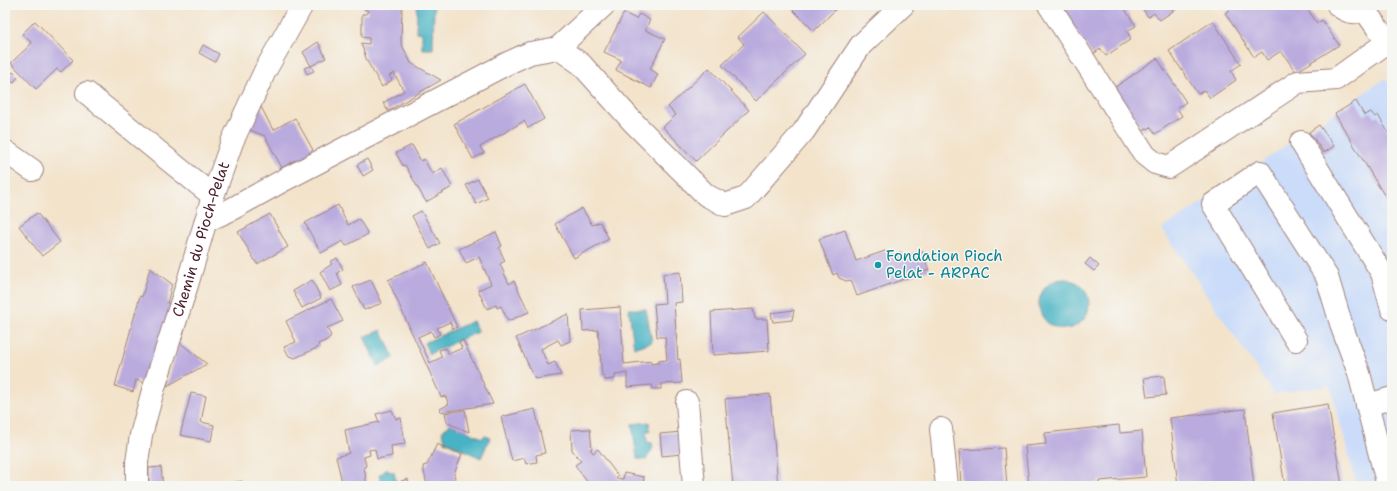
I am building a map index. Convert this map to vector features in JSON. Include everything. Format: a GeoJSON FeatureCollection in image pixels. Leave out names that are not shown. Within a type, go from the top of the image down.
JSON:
{"type":"FeatureCollection","features":[{"type":"Feature","properties":{"kind":"street","name":"Chemin du Pioch-Pelat"},"geometry":{"type":"LineString","coordinates":[[137,486],[137,462],[145,421],[213,196],[232,142],[255,91],[302,5]]}},
{"type":"Feature","properties":{"kind":"street"},"geometry":{"type":"LineString","coordinates":[[206,221],[230,210],[508,63],[530,53],[558,48],[604,5]]}},
{"type":"Feature","properties":{"kind":"street"},"geometry":{"type":"LineString","coordinates":[[558,48],[581,64],[633,122],[706,195],[725,205],[746,198],[804,131],[861,45],[903,5]]}},
{"type":"Feature","properties":{"kind":"street"},"geometry":{"type":"LineString","coordinates":[[1049,5],[1145,155],[1155,163],[1169,168],[1298,82],[1336,79],[1390,42],[1378,29],[1365,7],[1357,12],[1350,12],[1338,5]]}},
{"type":"Feature","properties":{"kind":"street"},"geometry":{"type":"LineString","coordinates":[[88,93],[213,196]]}},
{"type":"Feature","properties":{"kind":"street"},"geometry":{"type":"LineString","coordinates":[[1301,142],[1382,273],[1392,308]]}},
{"type":"Feature","properties":{"kind":"street"},"geometry":{"type":"LineString","coordinates":[[5,151],[32,170]]}},
{"type":"Feature","properties":{"kind":"street"},"geometry":{"type":"LineString","coordinates":[[1296,340],[1212,204],[1260,172],[1327,276],[1343,330],[1359,373],[1388,486]]}},
{"type":"Feature","properties":{"kind":"street"},"geometry":{"type":"LineString","coordinates":[[1367,405],[1392,398]]}},
{"type":"Feature","properties":{"kind":"street"},"geometry":{"type":"LineString","coordinates":[[686,402],[694,486]]}},
{"type":"Feature","properties":{"kind":"street"},"geometry":{"type":"LineString","coordinates":[[941,429],[947,486]]}},
{"type":"Feature","properties":{"kind":"shaded area"},"geometry":{"type":"Polygon","coordinates":[[[1386,78],[1392,87],[1392,486],[1357,486],[1332,392],[1329,386],[1274,394],[1162,229],[1386,78]]]}},
{"type":"Feature","properties":{"kind":"water"},"geometry":{"type":"Polygon","coordinates":[[[417,5],[434,5],[433,49],[422,49],[422,33],[416,32],[417,5]]]}},
{"type":"Feature","properties":{"kind":"water"},"geometry":{"type":"Polygon","coordinates":[[[1059,279],[1069,279],[1082,286],[1089,299],[1089,309],[1082,322],[1069,329],[1059,329],[1050,325],[1043,318],[1039,309],[1039,299],[1043,290],[1050,283],[1059,279]]]}},
{"type":"Feature","properties":{"kind":"water"},"geometry":{"type":"Polygon","coordinates":[[[629,309],[646,309],[652,342],[634,348],[629,309]]]}},
{"type":"Feature","properties":{"kind":"water"},"geometry":{"type":"Polygon","coordinates":[[[473,321],[478,332],[429,354],[424,343],[473,321]]]}},
{"type":"Feature","properties":{"kind":"water"},"geometry":{"type":"Polygon","coordinates":[[[381,330],[394,358],[378,366],[364,337],[381,330]]]}},
{"type":"Feature","properties":{"kind":"water"},"geometry":{"type":"Polygon","coordinates":[[[649,422],[650,431],[646,431],[647,442],[652,443],[653,448],[646,460],[637,459],[632,424],[649,422]]]}},
{"type":"Feature","properties":{"kind":"water"},"geometry":{"type":"Polygon","coordinates":[[[450,424],[482,438],[485,435],[490,438],[481,458],[444,441],[445,439],[442,433],[450,424]]]}},
{"type":"Feature","properties":{"kind":"water"},"geometry":{"type":"Polygon","coordinates":[[[386,469],[394,472],[397,486],[381,486],[379,474],[383,473],[386,469]]]}},
{"type":"Feature","properties":{"kind":"building"},"geometry":{"type":"Polygon","coordinates":[[[365,5],[404,5],[402,9],[401,43],[411,63],[441,80],[388,111],[383,103],[404,91],[394,73],[389,76],[392,80],[382,87],[367,61],[361,43],[369,44],[369,38],[362,37],[362,14],[366,14],[368,11],[363,8],[365,5]]]}},
{"type":"Feature","properties":{"kind":"building"},"geometry":{"type":"Polygon","coordinates":[[[788,5],[840,5],[814,31],[788,5]]]}},
{"type":"Feature","properties":{"kind":"building"},"geometry":{"type":"Polygon","coordinates":[[[1072,5],[1122,5],[1136,26],[1127,31],[1131,39],[1106,56],[1100,49],[1092,55],[1063,11],[1072,5]]]}},
{"type":"Feature","properties":{"kind":"building"},"geometry":{"type":"Polygon","coordinates":[[[1140,5],[1182,5],[1160,20],[1154,13],[1148,17],[1140,5]]]}},
{"type":"Feature","properties":{"kind":"building"},"geometry":{"type":"Polygon","coordinates":[[[1237,5],[1305,5],[1317,23],[1322,20],[1339,45],[1296,72],[1281,51],[1267,60],[1262,52],[1254,57],[1225,13],[1237,5]]]}},
{"type":"Feature","properties":{"kind":"building"},"geometry":{"type":"Polygon","coordinates":[[[764,12],[805,54],[756,101],[722,65],[744,44],[738,37],[764,12]]]}},
{"type":"Feature","properties":{"kind":"building"},"geometry":{"type":"Polygon","coordinates":[[[624,13],[636,19],[639,14],[650,20],[645,30],[665,39],[650,69],[658,74],[651,88],[616,70],[621,60],[604,52],[624,13]]]}},
{"type":"Feature","properties":{"kind":"building"},"geometry":{"type":"Polygon","coordinates":[[[35,21],[73,60],[61,72],[57,69],[36,89],[11,63],[32,43],[22,34],[35,21]]]}},
{"type":"Feature","properties":{"kind":"building"},"geometry":{"type":"Polygon","coordinates":[[[1213,21],[1241,64],[1231,71],[1236,80],[1210,98],[1204,90],[1198,94],[1169,51],[1213,21]]]}},
{"type":"Feature","properties":{"kind":"building"},"geometry":{"type":"Polygon","coordinates":[[[318,42],[326,58],[311,66],[303,52],[318,42]]]}},
{"type":"Feature","properties":{"kind":"building"},"geometry":{"type":"Polygon","coordinates":[[[203,45],[219,54],[215,62],[199,53],[203,45]]]}},
{"type":"Feature","properties":{"kind":"building"},"geometry":{"type":"Polygon","coordinates":[[[1157,58],[1186,102],[1177,108],[1182,116],[1155,134],[1150,127],[1143,131],[1114,88],[1157,58]]]}},
{"type":"Feature","properties":{"kind":"building"},"geometry":{"type":"Polygon","coordinates":[[[311,66],[314,71],[307,74],[304,68],[311,66]]]}},
{"type":"Feature","properties":{"kind":"building"},"geometry":{"type":"Polygon","coordinates":[[[709,68],[749,110],[696,161],[663,127],[676,115],[668,107],[709,68]]]}},
{"type":"Feature","properties":{"kind":"building"},"geometry":{"type":"Polygon","coordinates":[[[13,72],[18,77],[13,83],[7,78],[13,72]]]}},
{"type":"Feature","properties":{"kind":"building"},"geometry":{"type":"Polygon","coordinates":[[[525,84],[544,119],[528,128],[524,121],[480,147],[484,153],[473,159],[454,124],[525,84]]]}},
{"type":"Feature","properties":{"kind":"building"},"geometry":{"type":"Polygon","coordinates":[[[1356,101],[1364,115],[1371,112],[1375,117],[1378,115],[1392,139],[1392,208],[1335,114],[1356,101]]]}},
{"type":"Feature","properties":{"kind":"building"},"geometry":{"type":"Polygon","coordinates":[[[259,103],[273,130],[295,118],[313,150],[308,154],[312,161],[300,169],[295,160],[282,168],[265,136],[247,129],[259,103]]]}},
{"type":"Feature","properties":{"kind":"building"},"geometry":{"type":"Polygon","coordinates":[[[1319,125],[1334,146],[1324,153],[1309,132],[1319,125]]]}},
{"type":"Feature","properties":{"kind":"building"},"geometry":{"type":"Polygon","coordinates":[[[412,145],[421,161],[424,159],[432,174],[442,168],[452,187],[426,202],[405,165],[403,166],[396,153],[412,145]]]}},
{"type":"Feature","properties":{"kind":"building"},"geometry":{"type":"Polygon","coordinates":[[[367,159],[373,170],[363,176],[357,165],[367,159]]]}},
{"type":"Feature","properties":{"kind":"building"},"geometry":{"type":"Polygon","coordinates":[[[478,179],[488,198],[476,204],[466,185],[478,179]]]}},
{"type":"Feature","properties":{"kind":"building"},"geometry":{"type":"Polygon","coordinates":[[[338,205],[348,225],[359,219],[368,234],[346,246],[343,241],[321,253],[305,223],[338,205]]]}},
{"type":"Feature","properties":{"kind":"building"},"geometry":{"type":"Polygon","coordinates":[[[582,208],[592,225],[600,222],[609,239],[574,258],[555,224],[582,208]]]}},
{"type":"Feature","properties":{"kind":"building"},"geometry":{"type":"Polygon","coordinates":[[[421,211],[440,243],[430,249],[412,216],[421,211]]]}},
{"type":"Feature","properties":{"kind":"building"},"geometry":{"type":"Polygon","coordinates":[[[37,213],[60,242],[42,256],[19,226],[37,213]]]}},
{"type":"Feature","properties":{"kind":"building"},"geometry":{"type":"Polygon","coordinates":[[[270,214],[288,247],[257,264],[238,232],[270,214]]]}},
{"type":"Feature","properties":{"kind":"building","name":"Fondation Pioch Pelat - ARPAC"},"geometry":{"type":"Polygon","coordinates":[[[845,230],[856,261],[885,251],[892,255],[901,252],[903,257],[922,251],[929,270],[857,296],[851,280],[846,281],[839,278],[837,273],[833,275],[819,239],[845,230]]]}},
{"type":"Feature","properties":{"kind":"building"},"geometry":{"type":"Polygon","coordinates":[[[496,232],[502,246],[499,248],[505,261],[500,264],[509,284],[514,281],[529,312],[508,321],[501,306],[497,308],[496,305],[487,309],[478,290],[491,284],[479,257],[466,263],[459,249],[496,232]]]}},
{"type":"Feature","properties":{"kind":"building"},"geometry":{"type":"Polygon","coordinates":[[[337,258],[343,269],[337,273],[342,285],[330,291],[320,272],[332,264],[330,262],[337,258]]]}},
{"type":"Feature","properties":{"kind":"building"},"geometry":{"type":"Polygon","coordinates":[[[1090,258],[1099,266],[1094,271],[1085,264],[1090,258]]]}},
{"type":"Feature","properties":{"kind":"building"},"geometry":{"type":"Polygon","coordinates":[[[427,262],[457,327],[453,329],[450,322],[437,328],[440,334],[434,337],[431,331],[418,337],[430,363],[442,357],[439,350],[446,348],[449,354],[462,348],[459,342],[463,340],[493,404],[441,412],[440,409],[449,404],[445,396],[441,397],[388,280],[427,262]]]}},
{"type":"Feature","properties":{"kind":"building"},"geometry":{"type":"Polygon","coordinates":[[[150,268],[172,284],[167,303],[174,305],[151,385],[136,380],[133,392],[115,386],[140,296],[142,297],[150,268]]]}},
{"type":"Feature","properties":{"kind":"building"},"geometry":{"type":"Polygon","coordinates":[[[680,272],[682,302],[674,303],[678,360],[680,359],[682,383],[661,384],[661,389],[653,389],[652,385],[627,387],[627,373],[615,375],[615,379],[605,380],[604,376],[602,376],[598,330],[583,331],[582,310],[620,307],[624,364],[651,361],[651,364],[659,363],[658,361],[667,360],[665,337],[657,337],[654,304],[665,303],[663,274],[680,272]]]}},
{"type":"Feature","properties":{"kind":"building"},"geometry":{"type":"Polygon","coordinates":[[[312,280],[321,298],[302,308],[293,291],[312,280]]]}},
{"type":"Feature","properties":{"kind":"building"},"geometry":{"type":"Polygon","coordinates":[[[371,280],[382,303],[364,310],[353,287],[371,280]]]}},
{"type":"Feature","properties":{"kind":"building"},"geometry":{"type":"Polygon","coordinates":[[[331,299],[343,321],[327,328],[331,336],[327,340],[318,344],[319,347],[295,358],[289,356],[284,347],[296,342],[286,321],[331,299]]]}},
{"type":"Feature","properties":{"kind":"building"},"geometry":{"type":"Polygon","coordinates":[[[753,309],[755,319],[767,319],[769,351],[713,355],[711,312],[753,309]]]}},
{"type":"Feature","properties":{"kind":"building"},"geometry":{"type":"Polygon","coordinates":[[[794,310],[792,320],[773,322],[771,313],[794,310]]]}},
{"type":"Feature","properties":{"kind":"building"},"geometry":{"type":"Polygon","coordinates":[[[568,314],[570,341],[561,345],[558,340],[541,349],[548,365],[555,362],[561,375],[535,379],[516,338],[568,314]]]}},
{"type":"Feature","properties":{"kind":"building"},"geometry":{"type":"Polygon","coordinates":[[[179,342],[207,364],[167,386],[179,342]]]}},
{"type":"Feature","properties":{"kind":"building"},"geometry":{"type":"Polygon","coordinates":[[[1164,376],[1166,395],[1147,397],[1144,378],[1164,376]]]}},
{"type":"Feature","properties":{"kind":"building"},"geometry":{"type":"Polygon","coordinates":[[[191,393],[206,396],[201,422],[214,425],[211,441],[180,435],[191,393]]]}},
{"type":"Feature","properties":{"kind":"building"},"geometry":{"type":"Polygon","coordinates":[[[770,394],[778,486],[733,486],[725,399],[770,394]]]}},
{"type":"Feature","properties":{"kind":"building"},"geometry":{"type":"Polygon","coordinates":[[[1328,404],[1342,486],[1285,486],[1273,413],[1328,404]]]}},
{"type":"Feature","properties":{"kind":"building"},"geometry":{"type":"Polygon","coordinates":[[[535,409],[545,453],[536,455],[537,462],[526,464],[524,458],[512,461],[501,417],[535,409]]]}},
{"type":"Feature","properties":{"kind":"building"},"geometry":{"type":"Polygon","coordinates":[[[1245,409],[1254,486],[1178,486],[1170,418],[1245,409]]]}},
{"type":"Feature","properties":{"kind":"building"},"geometry":{"type":"Polygon","coordinates":[[[392,410],[396,419],[401,418],[405,444],[391,446],[392,456],[377,459],[375,449],[369,450],[370,455],[364,457],[367,486],[343,486],[336,457],[349,453],[345,430],[379,422],[376,414],[392,410]]]}},
{"type":"Feature","properties":{"kind":"building"},"geometry":{"type":"Polygon","coordinates":[[[465,410],[469,432],[447,422],[445,413],[465,410]]]}},
{"type":"Feature","properties":{"kind":"building"},"geometry":{"type":"Polygon","coordinates":[[[1119,425],[1120,433],[1142,431],[1146,477],[1099,481],[1099,483],[1072,486],[1029,486],[1025,446],[1046,444],[1045,433],[1119,425]]]}},
{"type":"Feature","properties":{"kind":"building"},"geometry":{"type":"Polygon","coordinates":[[[590,429],[592,449],[590,449],[593,453],[598,449],[618,476],[616,478],[623,479],[624,473],[644,477],[643,486],[590,486],[575,465],[581,461],[572,450],[571,430],[590,429]]]}},
{"type":"Feature","properties":{"kind":"building"},"geometry":{"type":"Polygon","coordinates":[[[681,432],[682,454],[662,456],[660,434],[681,432]]]}},
{"type":"Feature","properties":{"kind":"building"},"geometry":{"type":"Polygon","coordinates":[[[437,444],[462,454],[454,474],[456,483],[464,482],[464,486],[427,486],[423,466],[427,465],[437,444]]]}},
{"type":"Feature","properties":{"kind":"building"},"geometry":{"type":"Polygon","coordinates":[[[1004,448],[1007,486],[961,486],[959,450],[1004,448]]]}},
{"type":"Feature","properties":{"kind":"building"},"geometry":{"type":"Polygon","coordinates":[[[161,467],[163,486],[149,486],[149,468],[161,467]]]}},
{"type":"Feature","properties":{"kind":"building"},"geometry":{"type":"Polygon","coordinates":[[[408,479],[409,486],[402,486],[401,481],[408,479]]]}},
{"type":"Feature","properties":{"kind":"building"},"geometry":{"type":"Polygon","coordinates":[[[242,481],[243,486],[219,486],[219,485],[242,481]]]}},
{"type":"Feature","properties":{"kind":"place","name":"Fondation Pioch Pelat - ARPAC"},"geometry":{"type":"Point","coordinates":[878,265]}}]}
